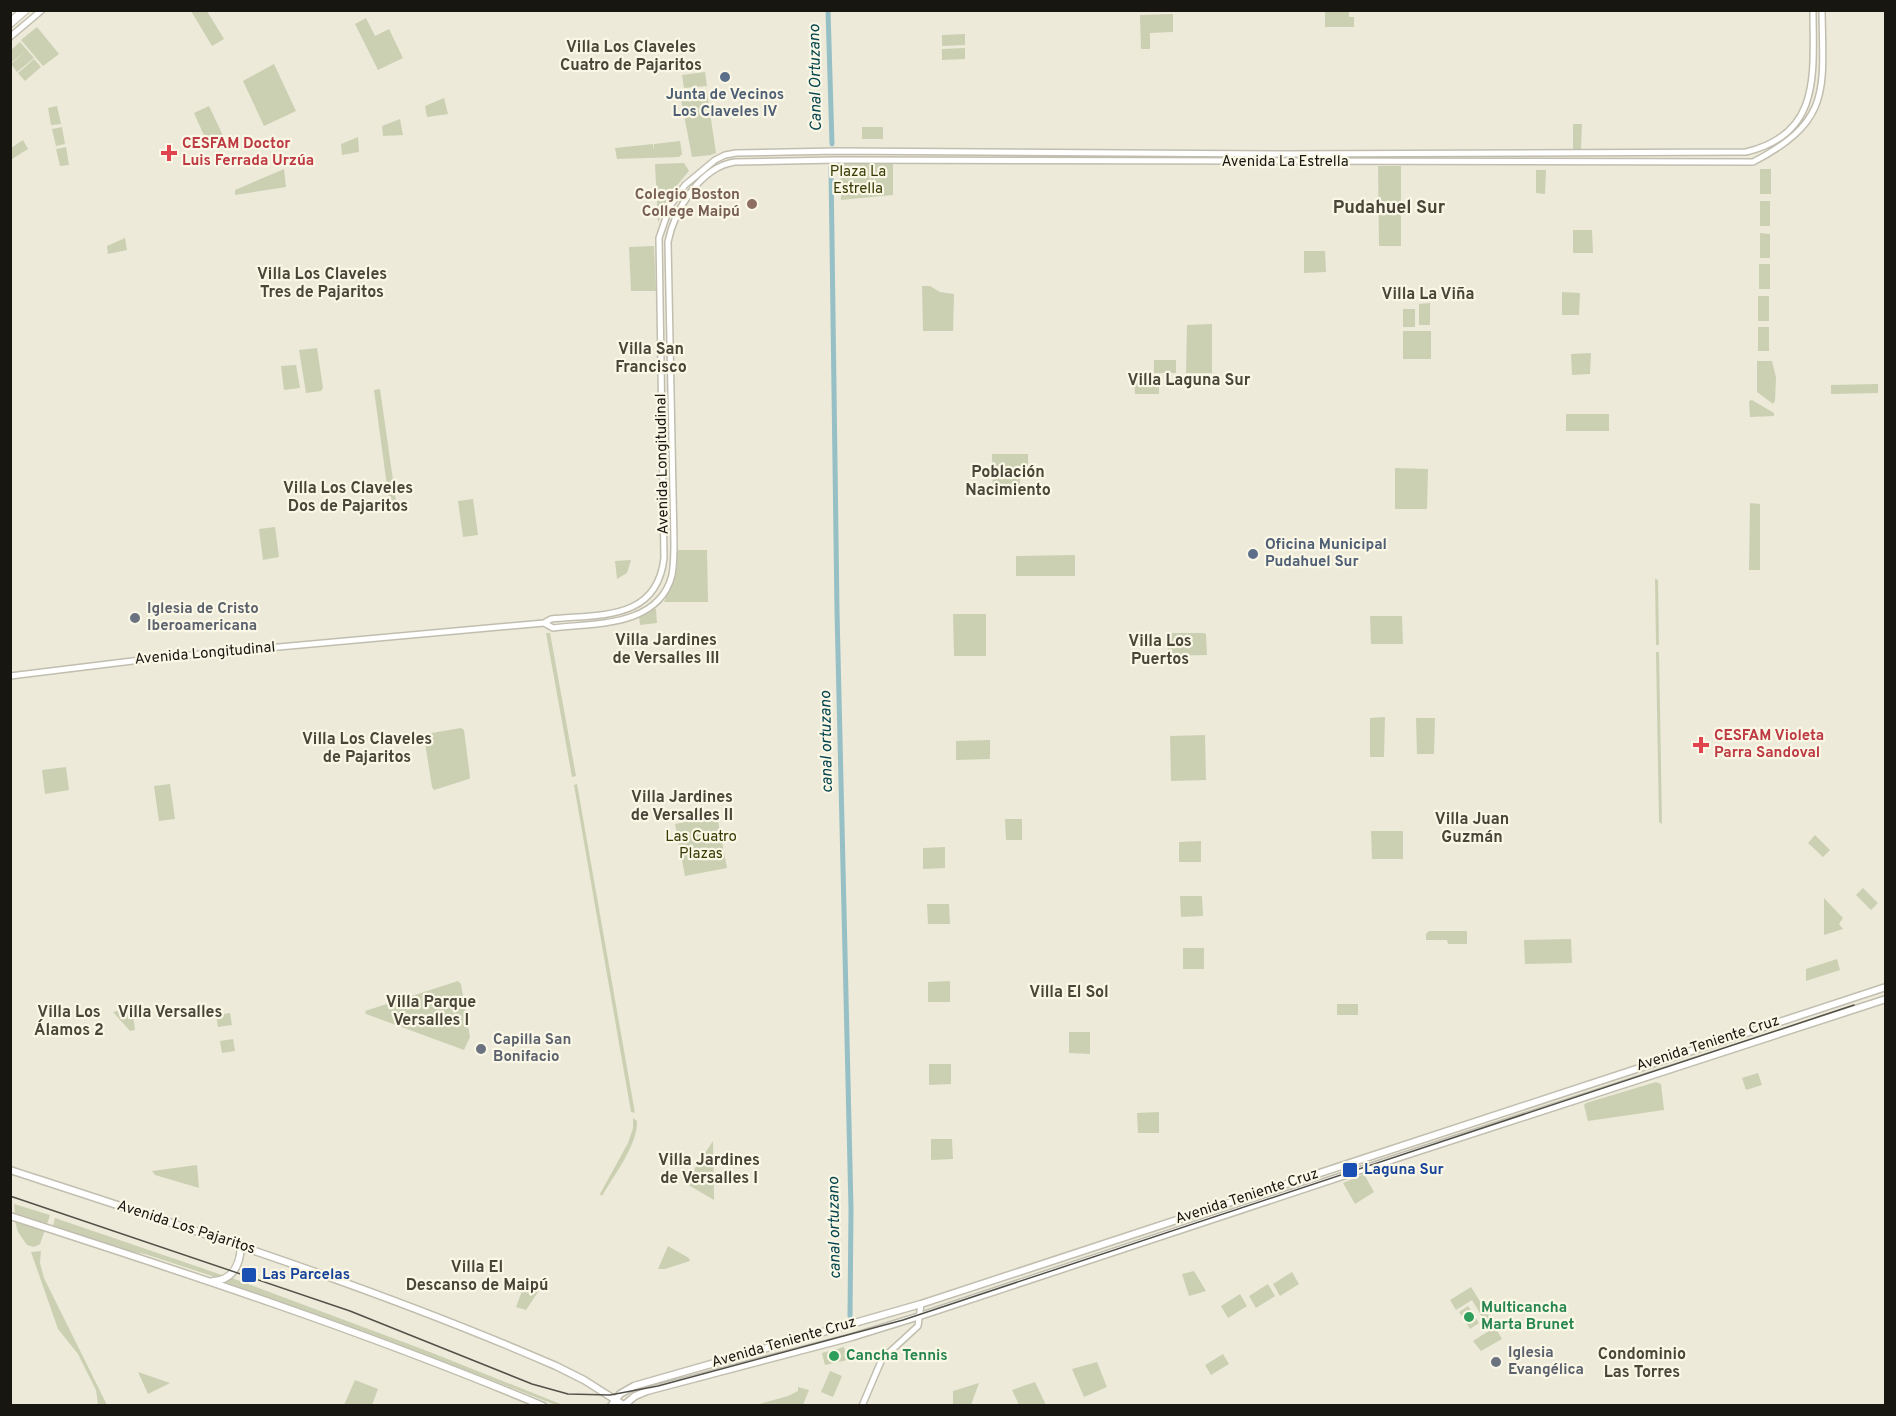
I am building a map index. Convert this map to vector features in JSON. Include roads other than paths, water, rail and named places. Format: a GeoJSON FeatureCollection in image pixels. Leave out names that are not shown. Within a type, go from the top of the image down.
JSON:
{"type":"FeatureCollection","features":[{"type":"Feature","properties":{"kind":"highway"},"geometry":{"type":"LineString","coordinates":[[10,23],[25,10]]}},
{"type":"Feature","properties":{"kind":"main road"},"geometry":{"type":"LineString","coordinates":[[10,37],[42,10]]}},
{"type":"Feature","properties":{"kind":"main road"},"geometry":{"type":"LineString","coordinates":[[1754,162],[1767,146],[1785,134],[1796,122],[1810,95],[1814,77],[1814,10]]}},
{"type":"Feature","properties":{"kind":"main road"},"geometry":{"type":"LineString","coordinates":[[1754,162],[1773,153],[1793,137],[1806,124],[1815,107],[1822,76],[1822,10]]}},
{"type":"Feature","properties":{"kind":"main road","name":"Avenida La Estrella"},"geometry":{"type":"LineString","coordinates":[[816,151],[1281,154],[1746,153],[1767,146]]}},
{"type":"Feature","properties":{"kind":"main road","name":"Avenida Longitudinal"},"geometry":{"type":"LineString","coordinates":[[10,676],[165,657],[544,623],[551,619],[612,612],[634,607],[654,591],[662,574],[665,542],[658,250],[661,230],[670,206],[690,179],[722,156],[736,153],[816,151]]}},
{"type":"Feature","properties":{"kind":"main road","name":"Avenida La Estrella"},"geometry":{"type":"LineString","coordinates":[[816,160],[1754,162]]}},
{"type":"Feature","properties":{"kind":"main road","name":"Avenida Longitudinal"},"geometry":{"type":"LineString","coordinates":[[544,623],[553,628],[633,617],[655,603],[670,579],[674,542],[667,254],[672,225],[682,204],[714,170],[726,164],[816,160]]}},
{"type":"Feature","properties":{"kind":"main road","name":"Avenida Teniente Cruz"},"geometry":{"type":"LineString","coordinates":[[613,1402],[634,1386],[921,1304],[1886,987]]}},
{"type":"Feature","properties":{"kind":"main road","name":"Avenida Teniente Cruz"},"geometry":{"type":"LineString","coordinates":[[624,1405],[635,1396],[647,1391],[861,1335],[1886,999]]}},
{"type":"Feature","properties":{"kind":"main road","name":"Avenida Los Pajaritos"},"geometry":{"type":"LineString","coordinates":[[10,1170],[241,1246],[366,1291],[570,1373],[613,1402],[624,1405]]}},
{"type":"Feature","properties":{"kind":"main road"},"geometry":{"type":"LineString","coordinates":[[10,1216],[210,1281],[405,1350],[543,1406]]}},
{"type":"Feature","properties":{"kind":"main road"},"geometry":{"type":"LineString","coordinates":[[210,1281],[224,1279],[233,1273],[240,1257],[241,1246]]}},
{"type":"Feature","properties":{"kind":"main road"},"geometry":{"type":"LineString","coordinates":[[862,1406],[882,1359],[916,1328],[921,1304]]}},
{"type":"Feature","properties":{"kind":"waterway","name":"Canal Ortuzano"},"geometry":{"type":"LineString","coordinates":[[828,10],[832,144]]}},
{"type":"Feature","properties":{"kind":"waterway","name":"canal ortuzano"},"geometry":{"type":"LineString","coordinates":[[831,167],[837,611],[851,1209],[850,1316]]}},
{"type":"Feature","properties":{"kind":"railway"},"geometry":{"type":"LineString","coordinates":[[10,1196],[350,1311],[532,1384],[568,1394],[610,1395],[658,1386],[903,1320],[1854,1005]]}},
{"type":"Feature","properties":{"kind":"place","name":"Junta de Vecinos Los Claveles IV"},"geometry":{"type":"Point","coordinates":[725,77]}},
{"type":"Feature","properties":{"kind":"place","name":"CESFAM Doctor Luis Ferrada Urzúa"},"geometry":{"type":"Point","coordinates":[169,153]}},
{"type":"Feature","properties":{"kind":"place","name":"Colegio Boston College Maipú"},"geometry":{"type":"Point","coordinates":[752,204]}},
{"type":"Feature","properties":{"kind":"place","name":"Oficina Municipal Pudahuel Sur"},"geometry":{"type":"Point","coordinates":[1253,554]}},
{"type":"Feature","properties":{"kind":"place","name":"Iglesia de Cristo Iberoamericana"},"geometry":{"type":"Point","coordinates":[135,618]}},
{"type":"Feature","properties":{"kind":"place","name":"CESFAM Violeta Parra Sandoval"},"geometry":{"type":"Point","coordinates":[1701,745]}},
{"type":"Feature","properties":{"kind":"place","name":"Capilla San Bonifacio"},"geometry":{"type":"Point","coordinates":[481,1049]}},
{"type":"Feature","properties":{"kind":"place","name":"Laguna Sur"},"geometry":{"type":"Point","coordinates":[1350,1170]}},
{"type":"Feature","properties":{"kind":"place","name":"Las Parcelas"},"geometry":{"type":"Point","coordinates":[249,1275]}},
{"type":"Feature","properties":{"kind":"place","name":"Multicancha Marta Brunet"},"geometry":{"type":"Point","coordinates":[1469,1317]}},
{"type":"Feature","properties":{"kind":"place","name":"Cancha Tennis"},"geometry":{"type":"Point","coordinates":[834,1356]}},
{"type":"Feature","properties":{"kind":"place","name":"Iglesia Evangélica"},"geometry":{"type":"Point","coordinates":[1496,1362]}},
{"type":"Feature","properties":{"kind":"district","name":"Villa Los Claveles Cuatro de Pajaritos"},"geometry":{"type":"Point","coordinates":[631,57]}},
{"type":"Feature","properties":{"kind":"district","name":"Pudahuel Sur"},"geometry":{"type":"Point","coordinates":[1389,208]}},
{"type":"Feature","properties":{"kind":"district","name":"Villa Los Claveles Tres de Pajaritos"},"geometry":{"type":"Point","coordinates":[322,284]}},
{"type":"Feature","properties":{"kind":"district","name":"Villa La Viña"},"geometry":{"type":"Point","coordinates":[1428,295]}},
{"type":"Feature","properties":{"kind":"district","name":"Villa San Francisco"},"geometry":{"type":"Point","coordinates":[651,359]}},
{"type":"Feature","properties":{"kind":"district","name":"Villa Laguna Sur"},"geometry":{"type":"Point","coordinates":[1189,381]}},
{"type":"Feature","properties":{"kind":"district","name":"Población Nacimiento"},"geometry":{"type":"Point","coordinates":[1008,482]}},
{"type":"Feature","properties":{"kind":"district","name":"Villa Los Claveles Dos de Pajaritos"},"geometry":{"type":"Point","coordinates":[348,498]}},
{"type":"Feature","properties":{"kind":"district","name":"Villa Jardines de Versalles III"},"geometry":{"type":"Point","coordinates":[666,650]}},
{"type":"Feature","properties":{"kind":"district","name":"Villa Los Puertos"},"geometry":{"type":"Point","coordinates":[1160,651]}},
{"type":"Feature","properties":{"kind":"district","name":"Villa Los Claveles de Pajaritos"},"geometry":{"type":"Point","coordinates":[367,749]}},
{"type":"Feature","properties":{"kind":"district","name":"Villa Jardines de Versalles II"},"geometry":{"type":"Point","coordinates":[682,807]}},
{"type":"Feature","properties":{"kind":"district","name":"Villa Juan Guzmán"},"geometry":{"type":"Point","coordinates":[1472,829]}},
{"type":"Feature","properties":{"kind":"district","name":"Villa El Sol"},"geometry":{"type":"Point","coordinates":[1069,993]}},
{"type":"Feature","properties":{"kind":"district","name":"Villa Parque Versalles I"},"geometry":{"type":"Point","coordinates":[431,1012]}},
{"type":"Feature","properties":{"kind":"district","name":"Villa Versalles"},"geometry":{"type":"Point","coordinates":[170,1013]}},
{"type":"Feature","properties":{"kind":"district","name":"Villa Los Álamos 2"},"geometry":{"type":"Point","coordinates":[69,1022]}},
{"type":"Feature","properties":{"kind":"district","name":"Villa Jardines de Versalles I"},"geometry":{"type":"Point","coordinates":[709,1170]}},
{"type":"Feature","properties":{"kind":"district","name":"Villa El Descanso de Maipú"},"geometry":{"type":"Point","coordinates":[477,1277]}},
{"type":"Feature","properties":{"kind":"district","name":"Condominio Las Torres"},"geometry":{"type":"Point","coordinates":[1642,1364]}},
{"type":"Feature","properties":{"kind":"park label","name":"Plaza La Estrella"},"geometry":{"type":"Point","coordinates":[858,180]}},
{"type":"Feature","properties":{"kind":"park label","name":"Las Cuatro Plazas"},"geometry":{"type":"Point","coordinates":[701,846]}}]}
